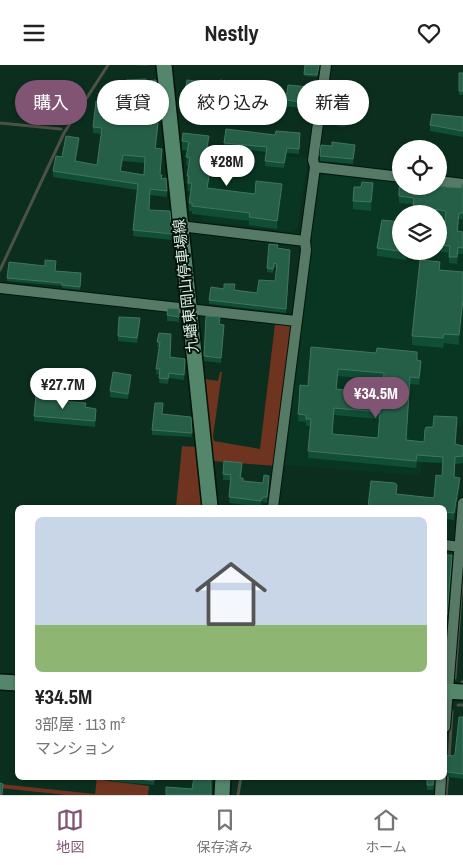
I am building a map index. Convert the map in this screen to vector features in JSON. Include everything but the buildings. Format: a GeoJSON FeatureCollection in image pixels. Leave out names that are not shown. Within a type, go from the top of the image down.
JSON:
{"type":"FeatureCollection","features":[{"type":"Feature","properties":{"kind":"main road","name":"九蟠東岡山停車場線"},"geometry":{"type":"LineString","coordinates":[[164,65],[210,505]]}},
{"type":"Feature","properties":{"kind":"main road"},"geometry":{"type":"LineString","coordinates":[[0,682],[15,683]]}},
{"type":"Feature","properties":{"kind":"main road"},"geometry":{"type":"LineString","coordinates":[[447,691],[463,692]]}},
{"type":"Feature","properties":{"kind":"main road"},"geometry":{"type":"LineString","coordinates":[[222,795],[223,780]]}},
{"type":"Feature","properties":{"kind":"street"},"geometry":{"type":"LineString","coordinates":[[273,505],[306,250],[305,241],[316,167],[313,160],[326,65]]}},
{"type":"Feature","properties":{"kind":"street"},"geometry":{"type":"LineString","coordinates":[[316,167],[392,176]]}},
{"type":"Feature","properties":{"kind":"street"},"geometry":{"type":"LineString","coordinates":[[447,182],[463,184]]}},
{"type":"Feature","properties":{"kind":"street"},"geometry":{"type":"LineString","coordinates":[[180,226],[305,241]]}},
{"type":"Feature","properties":{"kind":"street"},"geometry":{"type":"LineString","coordinates":[[0,288],[296,321]]}},
{"type":"Feature","properties":{"kind":"street"},"geometry":{"type":"LineString","coordinates":[[447,681],[463,503]]}},
{"type":"Feature","properties":{"kind":"street"},"geometry":{"type":"LineString","coordinates":[[447,545],[460,547]]}},
{"type":"Feature","properties":{"kind":"street"},"geometry":{"type":"LineString","coordinates":[[440,795],[441,780]]}},
{"type":"Feature","properties":{"kind":"shaded area"},"geometry":{"type":"Polygon","coordinates":[[[209,150],[308,158],[298,228],[292,232],[201,221],[209,150]]]}},
{"type":"Feature","properties":{"kind":"shaded area"},"geometry":{"type":"Polygon","coordinates":[[[326,173],[392,181],[392,195],[413,195],[412,205],[392,205],[392,260],[447,260],[447,219],[463,221],[463,427],[424,425],[421,476],[285,465],[303,318],[301,315],[310,239],[319,179],[326,173]]]}},
{"type":"Feature","properties":{"kind":"shaded area"},"geometry":{"type":"Polygon","coordinates":[[[275,324],[291,326],[293,330],[276,466],[212,461],[201,367],[205,379],[218,381],[220,372],[222,372],[214,441],[260,449],[275,324]]]}},
{"type":"Feature","properties":{"kind":"shaded area"},"geometry":{"type":"Polygon","coordinates":[[[182,446],[197,447],[203,505],[176,505],[182,446]]]}},
{"type":"Feature","properties":{"kind":"shaded area"},"geometry":{"type":"Polygon","coordinates":[[[97,780],[149,786],[148,795],[66,795],[0,788],[0,784],[95,794],[97,780]]]}},
{"type":"Feature","properties":{"kind":"waterway"},"geometry":{"type":"LineString","coordinates":[[0,270],[64,133],[108,65]]}},
{"type":"Feature","properties":{"kind":"waterway"},"geometry":{"type":"LineString","coordinates":[[0,123],[61,129]]}},
{"type":"Feature","properties":{"kind":"waterway"},"geometry":{"type":"LineString","coordinates":[[455,678],[463,569]]}},
{"type":"Feature","properties":{"kind":"waterway"},"geometry":{"type":"LineString","coordinates":[[458,705],[463,705]]}},
{"type":"Feature","properties":{"kind":"waterway"},"geometry":{"type":"LineString","coordinates":[[449,759],[452,711]]}},
{"type":"Feature","properties":{"kind":"waterway"},"geometry":{"type":"LineString","coordinates":[[446,795],[448,773]]}},
{"type":"Feature","properties":{"kind":"waterway"},"geometry":{"type":"LineString","coordinates":[[238,795],[240,780]]}}]}
